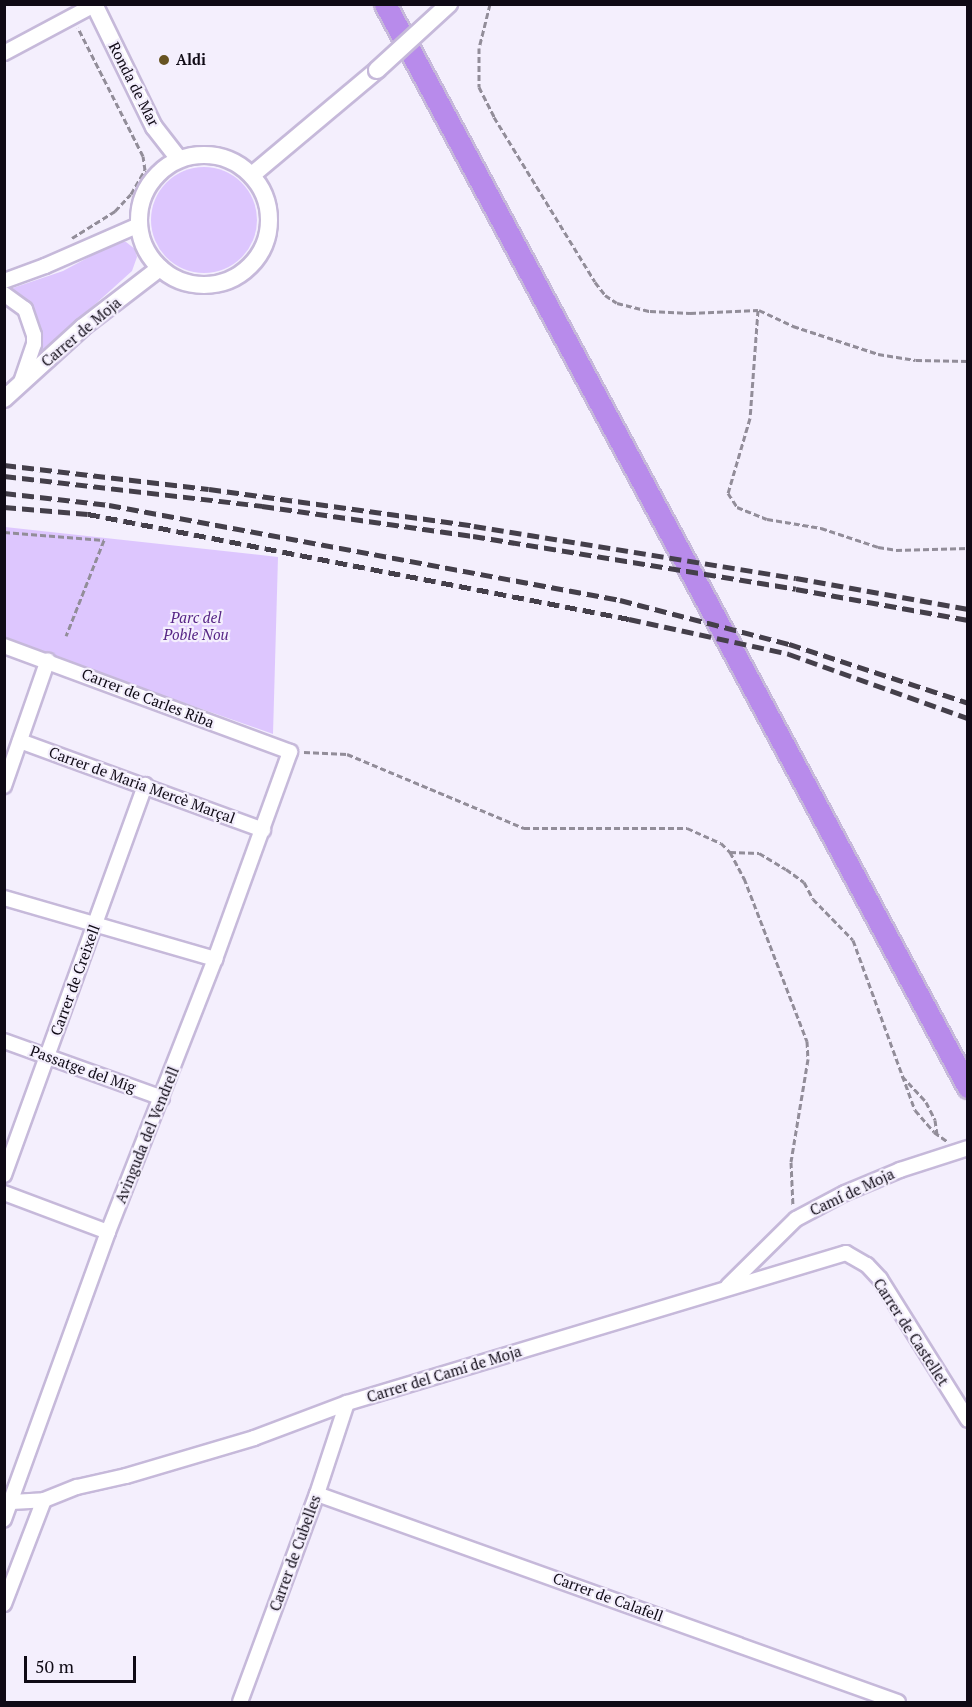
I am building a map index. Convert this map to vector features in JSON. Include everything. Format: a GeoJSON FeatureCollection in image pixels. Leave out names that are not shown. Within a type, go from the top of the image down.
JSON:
{"type":"FeatureCollection","features":[{"type":"Feature","properties":{"kind":"highway"},"geometry":{"type":"LineString","coordinates":[[385,4],[968,1087]]}},
{"type":"Feature","properties":{"kind":"street"},"geometry":{"type":"LineString","coordinates":[[252,175],[376,70],[449,4]]}},
{"type":"Feature","properties":{"kind":"street"},"geometry":{"type":"LineString","coordinates":[[4,53],[94,5]]}},
{"type":"Feature","properties":{"kind":"street","name":"Ronda de Mar"},"geometry":{"type":"LineString","coordinates":[[94,5],[154,127],[179,159]]}},
{"type":"Feature","properties":{"kind":"street"},"geometry":{"type":"LineString","coordinates":[[198,154],[218,156],[237,163],[252,175],[264,194],[270,216],[267,238],[258,258],[242,273],[222,283],[200,285],[178,280],[160,268],[142,241],[139,225],[141,205],[148,186],[161,170],[179,159],[198,154]]}},
{"type":"Feature","properties":{"kind":"street"},"geometry":{"type":"LineString","coordinates":[[4,281],[45,266],[139,225]]}},
{"type":"Feature","properties":{"kind":"street","name":"Carrer de Moja"},"geometry":{"type":"LineString","coordinates":[[4,399],[83,327],[160,268]]}},
{"type":"Feature","properties":{"kind":"street"},"geometry":{"type":"LineString","coordinates":[[4,294],[25,309],[34,335],[34,344],[20,385]]}},
{"type":"Feature","properties":{"kind":"street","name":"Carrer de Carles Riba"},"geometry":{"type":"LineString","coordinates":[[4,646],[48,660],[290,752]]}},
{"type":"Feature","properties":{"kind":"street"},"geometry":{"type":"LineString","coordinates":[[4,786],[48,660]]}},
{"type":"Feature","properties":{"kind":"street","name":"Carrer de Maria Mercè Marçal"},"geometry":{"type":"LineString","coordinates":[[20,741],[263,830]]}},
{"type":"Feature","properties":{"kind":"street","name":"Avinguda del Vendrell"},"geometry":{"type":"LineString","coordinates":[[4,1520],[8,1501],[108,1232],[215,960],[290,752]]}},
{"type":"Feature","properties":{"kind":"street","name":"Carrer de Creixell"},"geometry":{"type":"LineString","coordinates":[[4,1175],[145,785]]}},
{"type":"Feature","properties":{"kind":"street"},"geometry":{"type":"LineString","coordinates":[[4,898],[215,960]]}},
{"type":"Feature","properties":{"kind":"street","name":"Passatge del Mig"},"geometry":{"type":"LineString","coordinates":[[4,1041],[162,1098]]}},
{"type":"Feature","properties":{"kind":"street","name":"Camí de Moja"},"geometry":{"type":"LineString","coordinates":[[727,1287],[796,1219],[845,1193],[900,1170],[964,1149]]}},
{"type":"Feature","properties":{"kind":"street"},"geometry":{"type":"LineString","coordinates":[[4,1193],[108,1232]]}},
{"type":"Feature","properties":{"kind":"street","name":"Carrer del Camí de Moja"},"geometry":{"type":"LineString","coordinates":[[8,1501],[44,1500],[77,1487],[126,1476],[254,1438],[347,1403],[846,1253]]}},
{"type":"Feature","properties":{"kind":"street","name":"Carrer de Castellet"},"geometry":{"type":"LineString","coordinates":[[846,1253],[867,1265],[879,1279],[968,1420]]}},
{"type":"Feature","properties":{"kind":"street","name":"Carrer de Cubelles"},"geometry":{"type":"LineString","coordinates":[[240,1702],[317,1494],[347,1403]]}},
{"type":"Feature","properties":{"kind":"street","name":"Carrer de Calafell"},"geometry":{"type":"LineString","coordinates":[[317,1494],[898,1702]]}},
{"type":"Feature","properties":{"kind":"street"},"geometry":{"type":"LineString","coordinates":[[4,1604],[44,1500]]}},
{"type":"Feature","properties":{"kind":"path"},"geometry":{"type":"LineString","coordinates":[[490,4],[479,48],[479,87],[494,117],[605,295],[617,303],[650,311],[690,313],[758,310],[793,326],[878,354],[916,360],[968,360]]}},
{"type":"Feature","properties":{"kind":"path"},"geometry":{"type":"LineString","coordinates":[[64,242],[115,211],[131,194],[145,170],[143,156],[72,16]]}},
{"type":"Feature","properties":{"kind":"path"},"geometry":{"type":"LineString","coordinates":[[758,310],[750,418],[728,493],[737,507],[767,519],[821,528],[878,547],[896,550],[968,548]]}},
{"type":"Feature","properties":{"kind":"path"},"geometry":{"type":"LineString","coordinates":[[4,531],[104,540],[66,636]]}},
{"type":"Feature","properties":{"kind":"path"},"geometry":{"type":"LineString","coordinates":[[290,752],[347,754],[524,828],[687,828],[706,835],[730,852],[753,900],[807,1041],[808,1059],[791,1162],[790,1196],[796,1219]]}},
{"type":"Feature","properties":{"kind":"path"},"geometry":{"type":"LineString","coordinates":[[730,852],[759,853],[786,869],[804,882],[813,899],[853,940],[915,1110],[937,1134],[964,1149]]}},
{"type":"Feature","properties":{"kind":"path"},"geometry":{"type":"LineString","coordinates":[[901,1074],[926,1102],[935,1120],[937,1134]]}},
{"type":"Feature","properties":{"kind":"green space"},"geometry":{"type":"Polygon","coordinates":[[[204,167],[224,171],[242,182],[253,200],[257,220],[253,240],[242,258],[224,269],[204,273],[184,269],[166,258],[155,240],[151,220],[155,200],[166,182],[184,171],[204,167]]]}},
{"type":"Feature","properties":{"kind":"green space"},"geometry":{"type":"Polygon","coordinates":[[[117,242],[126,242],[135,249],[137,257],[132,271],[42,352],[38,319],[29,306],[7,290],[63,271],[117,242]]]}},
{"type":"Feature","properties":{"kind":"green space","name":"Parc del Poble Nou"},"geometry":{"type":"Polygon","coordinates":[[[5,527],[278,557],[273,734],[5,640],[5,527]]]}},
{"type":"Feature","properties":{"kind":"railway"},"geometry":{"type":"LineString","coordinates":[[4,465],[209,489],[474,526],[796,578],[968,609]]}},
{"type":"Feature","properties":{"kind":"railway"},"geometry":{"type":"LineString","coordinates":[[4,476],[262,506],[473,536],[968,620]]}},
{"type":"Feature","properties":{"kind":"railway"},"geometry":{"type":"LineString","coordinates":[[4,493],[109,505],[620,600],[789,644],[968,703]]}},
{"type":"Feature","properties":{"kind":"railway"},"geometry":{"type":"LineString","coordinates":[[4,507],[88,514],[629,619],[789,654],[968,718]]}},
{"type":"Feature","properties":{"kind":"place","name":"Aldi"},"geometry":{"type":"Point","coordinates":[164,60]}}]}
